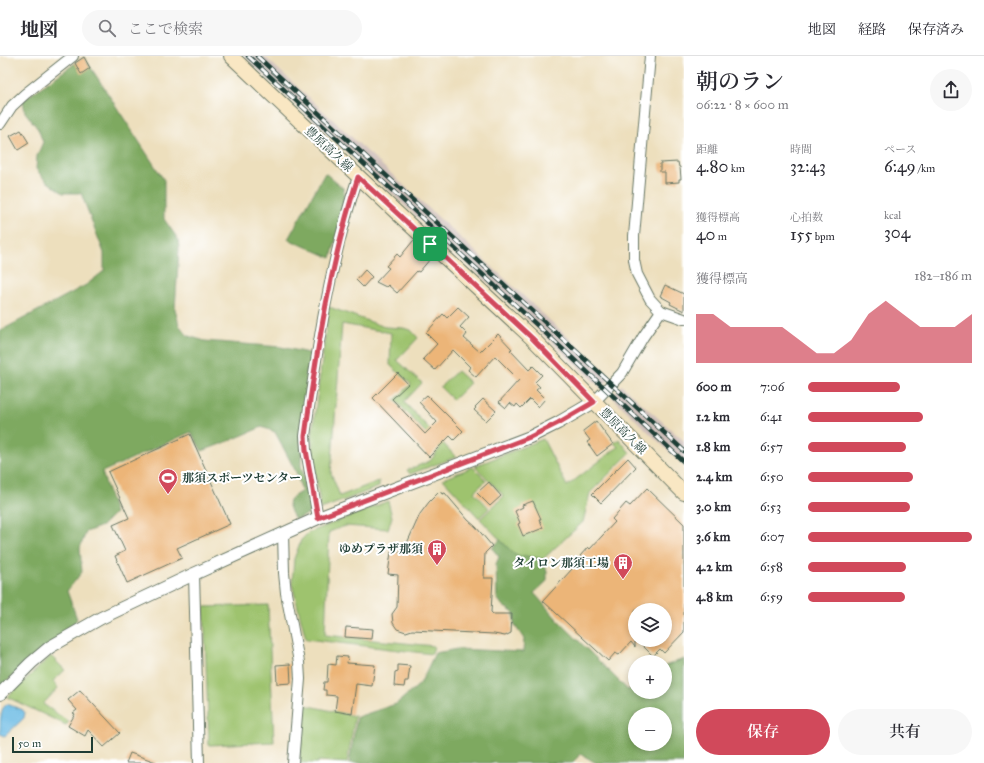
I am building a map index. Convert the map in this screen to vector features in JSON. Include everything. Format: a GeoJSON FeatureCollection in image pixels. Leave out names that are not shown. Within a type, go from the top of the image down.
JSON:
{"type":"FeatureCollection","features":[{"type":"Feature","properties":{"kind":"main road","name":"豊原高久線"},"geometry":{"type":"LineString","coordinates":[[231,56],[358,177],[532,338],[684,493]]}},
{"type":"Feature","properties":{"kind":"street"},"geometry":{"type":"LineString","coordinates":[[0,124],[12,106],[73,56]]}},
{"type":"Feature","properties":{"kind":"street"},"geometry":{"type":"LineString","coordinates":[[650,56],[634,236],[634,260],[641,285],[650,299],[661,311],[684,319]]}},
{"type":"Feature","properties":{"kind":"street"},"geometry":{"type":"LineString","coordinates":[[318,518],[306,450],[305,436],[318,343],[329,283],[348,208],[358,177]]}},
{"type":"Feature","properties":{"kind":"street"},"geometry":{"type":"LineString","coordinates":[[0,694],[50,647],[101,618],[318,518],[530,437],[564,420],[594,402],[622,373],[643,337],[661,311]]}},
{"type":"Feature","properties":{"kind":"street"},"geometry":{"type":"LineString","coordinates":[[283,533],[286,593],[300,662],[293,763]]}},
{"type":"Feature","properties":{"kind":"street"},"geometry":{"type":"LineString","coordinates":[[194,574],[199,763]]}},
{"type":"Feature","properties":{"kind":"shaded area"},"geometry":{"type":"Polygon","coordinates":[[[243,56],[264,56],[611,377],[601,388],[243,56]]]}},
{"type":"Feature","properties":{"kind":"shaded area"},"geometry":{"type":"Polygon","coordinates":[[[621,385],[684,441],[684,466],[612,397],[621,385]]]}},
{"type":"Feature","properties":{"kind":"green space"},"geometry":{"type":"Polygon","coordinates":[[[84,57],[164,180],[164,219],[178,239],[179,249],[175,309],[179,325],[188,336],[205,341],[281,347],[313,354],[302,414],[301,465],[313,510],[304,516],[295,519],[288,503],[294,496],[302,491],[296,472],[275,432],[262,427],[202,451],[191,432],[102,472],[115,513],[102,526],[86,532],[80,548],[82,572],[67,591],[77,619],[68,630],[0,687],[0,331],[86,285],[104,271],[104,253],[81,193],[63,193],[45,180],[36,169],[37,156],[43,142],[38,129],[25,112],[23,100],[84,57]]]}},
{"type":"Feature","properties":{"kind":"green space"},"geometry":{"type":"Polygon","coordinates":[[[325,173],[344,189],[343,215],[331,258],[288,239],[325,173]]]}},
{"type":"Feature","properties":{"kind":"green space"},"geometry":{"type":"Polygon","coordinates":[[[329,307],[385,327],[411,330],[418,338],[397,360],[422,383],[404,402],[456,457],[410,474],[407,470],[430,461],[440,448],[395,400],[411,384],[390,365],[391,333],[342,324],[331,473],[340,496],[379,481],[379,487],[321,509],[313,460],[312,436],[329,307]]]}},
{"type":"Feature","properties":{"kind":"green space"},"geometry":{"type":"Polygon","coordinates":[[[457,371],[470,383],[453,400],[440,387],[457,371]]]}},
{"type":"Feature","properties":{"kind":"green space"},"geometry":{"type":"Polygon","coordinates":[[[543,439],[567,486],[618,447],[614,443],[619,439],[630,453],[590,493],[583,522],[543,559],[515,555],[480,519],[504,496],[475,466],[543,439]]]}},
{"type":"Feature","properties":{"kind":"green space"},"geometry":{"type":"Polygon","coordinates":[[[473,467],[486,481],[474,492],[489,508],[479,518],[443,479],[473,467]]]}},
{"type":"Feature","properties":{"kind":"green space"},"geometry":{"type":"Polygon","coordinates":[[[388,501],[392,517],[388,529],[345,526],[329,532],[325,635],[434,646],[432,654],[306,639],[292,584],[294,559],[301,540],[308,533],[388,501]]]}},
{"type":"Feature","properties":{"kind":"green space"},"geometry":{"type":"Polygon","coordinates":[[[500,540],[515,555],[543,559],[547,572],[547,581],[534,593],[556,618],[628,690],[628,699],[672,699],[672,663],[684,659],[684,763],[596,763],[581,754],[572,763],[349,763],[357,717],[396,704],[420,684],[435,653],[457,649],[523,652],[524,639],[514,624],[514,613],[503,606],[497,598],[496,564],[499,557],[492,548],[500,540]]]}},
{"type":"Feature","properties":{"kind":"green space"},"geometry":{"type":"Polygon","coordinates":[[[268,605],[274,742],[209,745],[204,607],[268,605]]]}},
{"type":"Feature","properties":{"kind":"green space"},"geometry":{"type":"Polygon","coordinates":[[[51,656],[65,670],[53,681],[58,688],[43,704],[69,722],[66,725],[7,697],[51,656]]]}},
{"type":"Feature","properties":{"kind":"green space"},"geometry":{"type":"Polygon","coordinates":[[[305,705],[355,716],[347,763],[318,761],[318,763],[299,763],[305,705]]]}},
{"type":"Feature","properties":{"kind":"water"},"geometry":{"type":"Polygon","coordinates":[[[7,704],[23,710],[25,713],[24,718],[5,736],[0,734],[0,721],[3,709],[7,704]]]}},
{"type":"Feature","properties":{"kind":"building"},"geometry":{"type":"Polygon","coordinates":[[[84,57],[90,68],[81,74],[75,63],[84,57]]]}},
{"type":"Feature","properties":{"kind":"building"},"geometry":{"type":"Polygon","coordinates":[[[21,130],[29,143],[18,150],[10,136],[21,130]]]}},
{"type":"Feature","properties":{"kind":"building"},"geometry":{"type":"Polygon","coordinates":[[[678,162],[681,179],[679,179],[679,182],[665,183],[665,172],[660,172],[660,163],[678,162]]]}},
{"type":"Feature","properties":{"kind":"building"},"geometry":{"type":"Polygon","coordinates":[[[413,241],[431,258],[419,272],[417,271],[397,293],[388,285],[386,287],[376,282],[389,268],[386,266],[397,254],[400,257],[413,241]]]}},
{"type":"Feature","properties":{"kind":"building"},"geometry":{"type":"Polygon","coordinates":[[[365,270],[372,277],[363,287],[356,280],[365,270]]]}},
{"type":"Feature","properties":{"kind":"building"},"geometry":{"type":"Polygon","coordinates":[[[665,285],[684,294],[684,311],[670,304],[671,302],[660,296],[665,285]]]}},
{"type":"Feature","properties":{"kind":"building"},"geometry":{"type":"Polygon","coordinates":[[[458,307],[469,317],[460,327],[467,334],[464,338],[480,352],[498,334],[512,349],[510,350],[529,370],[533,366],[542,375],[535,382],[540,387],[536,390],[545,399],[538,407],[530,399],[521,408],[517,404],[515,407],[510,403],[506,408],[499,402],[519,380],[495,356],[476,377],[468,370],[470,367],[453,350],[435,370],[423,359],[437,344],[426,333],[443,314],[447,318],[458,307]]]}},
{"type":"Feature","properties":{"kind":"building"},"geometry":{"type":"Polygon","coordinates":[[[398,373],[408,384],[392,399],[425,434],[437,422],[419,402],[427,395],[463,431],[454,440],[450,436],[429,457],[373,398],[398,373]]]}},
{"type":"Feature","properties":{"kind":"building"},"geometry":{"type":"Polygon","coordinates":[[[483,399],[496,411],[486,421],[474,410],[483,399]]]}},
{"type":"Feature","properties":{"kind":"building"},"geometry":{"type":"Polygon","coordinates":[[[596,421],[613,444],[597,456],[587,442],[590,440],[583,431],[596,421]]]}},
{"type":"Feature","properties":{"kind":"building","name":"那須スポーツセンター"},"geometry":{"type":"Polygon","coordinates":[[[190,434],[230,524],[177,548],[182,558],[127,583],[115,556],[125,551],[113,525],[129,518],[108,472],[190,434]]]}},
{"type":"Feature","properties":{"kind":"building"},"geometry":{"type":"Polygon","coordinates":[[[628,458],[636,467],[601,503],[592,494],[628,458]]]}},
{"type":"Feature","properties":{"kind":"building"},"geometry":{"type":"Polygon","coordinates":[[[489,482],[501,496],[490,506],[477,493],[489,482]]]}},
{"type":"Feature","properties":{"kind":"building","name":"タイロン那須工場"},"geometry":{"type":"Polygon","coordinates":[[[647,488],[684,524],[684,632],[672,645],[672,603],[628,603],[628,645],[619,655],[615,653],[608,661],[543,601],[582,558],[580,556],[588,547],[590,549],[615,522],[612,519],[626,503],[630,506],[647,488]]]}},
{"type":"Feature","properties":{"kind":"building","name":"ゆめプラザ那須"},"geometry":{"type":"Polygon","coordinates":[[[440,491],[442,494],[445,493],[492,546],[485,553],[484,578],[493,578],[491,612],[493,614],[512,614],[511,633],[505,636],[494,634],[412,630],[406,632],[397,629],[393,623],[392,614],[397,607],[398,575],[388,574],[391,552],[405,552],[408,541],[420,514],[440,491]]]}},
{"type":"Feature","properties":{"kind":"building"},"geometry":{"type":"Polygon","coordinates":[[[533,501],[541,519],[539,519],[543,528],[523,536],[515,511],[523,507],[522,505],[533,501]]]}},
{"type":"Feature","properties":{"kind":"building"},"geometry":{"type":"Polygon","coordinates":[[[346,627],[373,629],[372,639],[345,637],[346,627]]]}},
{"type":"Feature","properties":{"kind":"building","name":"タイロン那須工場"},"geometry":{"type":"Polygon","coordinates":[[[644,647],[670,647],[664,653],[660,649],[652,655],[644,647]]]}},
{"type":"Feature","properties":{"kind":"building"},"geometry":{"type":"Polygon","coordinates":[[[337,656],[348,657],[347,663],[375,665],[372,686],[356,684],[352,714],[335,711],[337,696],[326,695],[326,690],[323,690],[324,682],[327,682],[328,664],[336,665],[337,656]]]}},
{"type":"Feature","properties":{"kind":"building"},"geometry":{"type":"Polygon","coordinates":[[[290,664],[291,683],[277,684],[276,665],[290,664]]]}},
{"type":"Feature","properties":{"kind":"building"},"geometry":{"type":"Polygon","coordinates":[[[398,665],[410,666],[408,681],[405,681],[404,687],[394,686],[395,672],[398,671],[398,665]]]}},
{"type":"Feature","properties":{"kind":"building"},"geometry":{"type":"Polygon","coordinates":[[[80,690],[120,733],[104,747],[88,730],[85,736],[68,726],[75,714],[73,713],[77,710],[68,700],[80,690]]]}},
{"type":"Feature","properties":{"kind":"building"},"geometry":{"type":"Polygon","coordinates":[[[130,753],[156,762],[156,763],[126,763],[130,753]]]}},
{"type":"Feature","properties":{"kind":"railway"},"geometry":{"type":"LineString","coordinates":[[248,56],[684,462]]}},
{"type":"Feature","properties":{"kind":"railway"},"geometry":{"type":"LineString","coordinates":[[257,56],[684,451]]}},
{"type":"Feature","properties":{"kind":"place","name":"那須スポーツセンター"},"geometry":{"type":"Point","coordinates":[168,495]}},
{"type":"Feature","properties":{"kind":"place","name":"ゆめプラザ那須"},"geometry":{"type":"Point","coordinates":[437,566]}},
{"type":"Feature","properties":{"kind":"place","name":"タイロン那須工場"},"geometry":{"type":"Point","coordinates":[623,580]}},
{"type":"Feature","properties":{"kind":"route"},"geometry":{"type":"LineString","coordinates":[[358,177],[430,244],[532,338],[594,402],[530,437],[318,518],[306,450],[305,436],[318,343],[329,283],[348,208],[358,177]]}}]}
